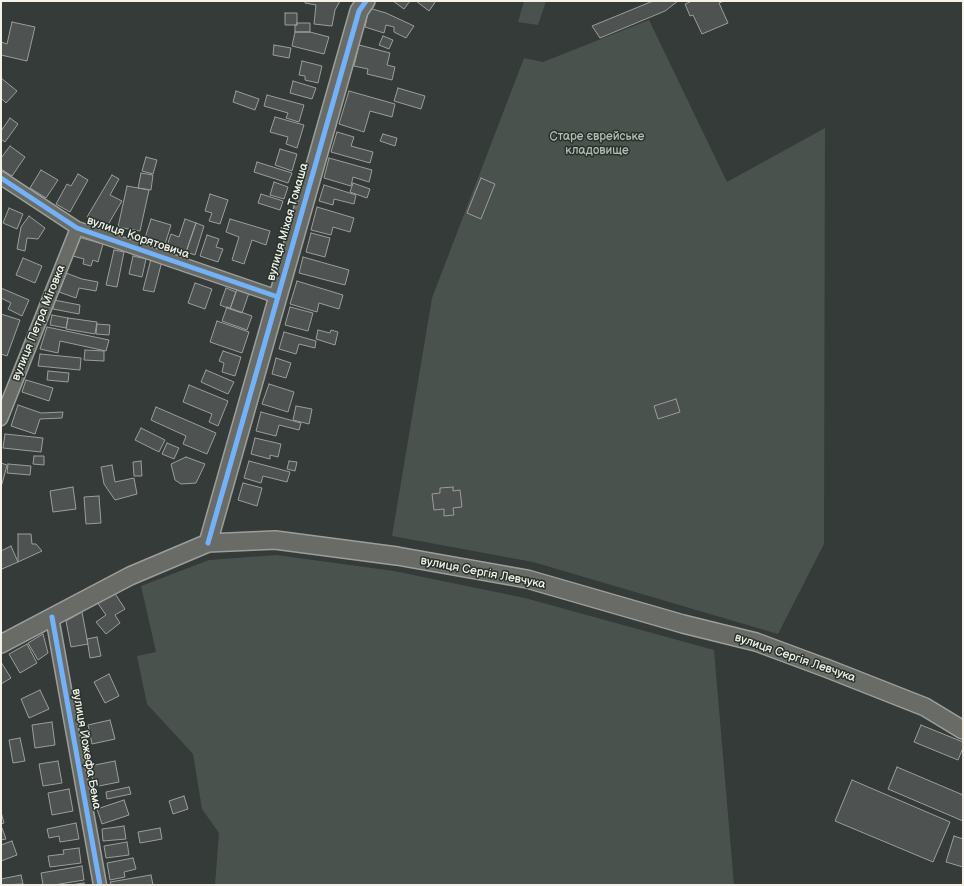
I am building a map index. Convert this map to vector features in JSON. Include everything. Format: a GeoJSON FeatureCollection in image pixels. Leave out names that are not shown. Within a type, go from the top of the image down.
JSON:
{"type":"FeatureCollection","features":[{"type":"Feature","properties":{"kind":"main road","name":"вулиця Міхая Томаша"},"geometry":{"type":"LineString","coordinates":[[208,543],[359,10],[366,1]]}},
{"type":"Feature","properties":{"kind":"main road","name":"вулиця Сергія Левчука"},"geometry":{"type":"LineString","coordinates":[[1,644],[130,576],[208,543],[275,540],[397,556],[527,579],[683,624],[756,642],[925,707],[963,730]]}},
{"type":"Feature","properties":{"kind":"street","name":"вулиця Корятовича"},"geometry":{"type":"LineString","coordinates":[[1,178],[77,228],[278,297]]}},
{"type":"Feature","properties":{"kind":"street","name":"вулиця Петра Міговка"},"geometry":{"type":"LineString","coordinates":[[1,419],[77,228]]}},
{"type":"Feature","properties":{"kind":"street","name":"вулиця Йожефа Бема"},"geometry":{"type":"LineString","coordinates":[[52,617],[100,885]]}},
{"type":"Feature","properties":{"kind":"green space"},"geometry":{"type":"Polygon","coordinates":[[[524,1],[546,1],[538,25],[518,22],[524,1]]]}},
{"type":"Feature","properties":{"kind":"green space","name":"Старе єврейське кладовище"},"geometry":{"type":"Polygon","coordinates":[[[649,20],[727,182],[825,128],[824,544],[778,634],[533,562],[392,536],[432,298],[524,58],[543,62],[649,20]]]}},
{"type":"Feature","properties":{"kind":"green space"},"geometry":{"type":"Polygon","coordinates":[[[276,555],[394,571],[525,598],[714,650],[734,885],[215,885],[219,833],[202,809],[193,754],[147,704],[137,656],[156,652],[141,586],[209,560],[276,555]]]}},
{"type":"Feature","properties":{"kind":"building"},"geometry":{"type":"Polygon","coordinates":[[[305,1],[340,1],[335,10],[332,26],[314,24],[316,5],[305,3],[305,1]]]}},
{"type":"Feature","properties":{"kind":"building"},"geometry":{"type":"Polygon","coordinates":[[[393,1],[410,1],[404,9],[393,1]]]}},
{"type":"Feature","properties":{"kind":"building"},"geometry":{"type":"Polygon","coordinates":[[[416,1],[436,1],[429,11],[416,1]]]}},
{"type":"Feature","properties":{"kind":"building"},"geometry":{"type":"Polygon","coordinates":[[[653,1],[678,1],[665,11],[600,38],[592,26],[653,1]]]}},
{"type":"Feature","properties":{"kind":"building"},"geometry":{"type":"Polygon","coordinates":[[[692,1],[724,1],[719,3],[728,23],[702,34],[693,15],[690,16],[685,4],[692,1]]]}},
{"type":"Feature","properties":{"kind":"building"},"geometry":{"type":"Polygon","coordinates":[[[369,8],[386,13],[414,26],[406,38],[394,32],[394,27],[386,25],[384,33],[365,27],[369,8]]]}},
{"type":"Feature","properties":{"kind":"building"},"geometry":{"type":"Polygon","coordinates":[[[285,13],[297,13],[297,25],[285,25],[285,13]]]}},
{"type":"Feature","properties":{"kind":"building"},"geometry":{"type":"Polygon","coordinates":[[[12,22],[35,27],[27,61],[1,55],[1,42],[7,44],[12,22]]]}},
{"type":"Feature","properties":{"kind":"building"},"geometry":{"type":"Polygon","coordinates":[[[297,23],[310,23],[310,32],[295,32],[295,25],[297,25],[297,23]]]}},
{"type":"Feature","properties":{"kind":"building"},"geometry":{"type":"Polygon","coordinates":[[[295,32],[310,32],[329,37],[324,54],[292,46],[295,32]]]}},
{"type":"Feature","properties":{"kind":"building"},"geometry":{"type":"Polygon","coordinates":[[[383,36],[393,40],[389,49],[379,45],[383,36]]]}},
{"type":"Feature","properties":{"kind":"building"},"geometry":{"type":"Polygon","coordinates":[[[274,45],[291,48],[289,58],[273,55],[274,45]]]}},
{"type":"Feature","properties":{"kind":"building"},"geometry":{"type":"Polygon","coordinates":[[[359,45],[390,53],[387,65],[395,67],[392,80],[367,74],[368,69],[354,66],[359,45]]]}},
{"type":"Feature","properties":{"kind":"building"},"geometry":{"type":"Polygon","coordinates":[[[302,61],[322,66],[318,83],[305,80],[305,76],[299,75],[302,61]]]}},
{"type":"Feature","properties":{"kind":"building"},"geometry":{"type":"Polygon","coordinates":[[[1,78],[17,91],[6,103],[1,98],[1,78]]]}},
{"type":"Feature","properties":{"kind":"building"},"geometry":{"type":"Polygon","coordinates":[[[293,81],[316,88],[312,99],[290,93],[293,81]]]}},
{"type":"Feature","properties":{"kind":"building"},"geometry":{"type":"Polygon","coordinates":[[[398,88],[425,96],[421,109],[394,101],[398,88]]]}},
{"type":"Feature","properties":{"kind":"building"},"geometry":{"type":"Polygon","coordinates":[[[236,91],[259,99],[255,110],[233,102],[236,91]]]}},
{"type":"Feature","properties":{"kind":"building"},"geometry":{"type":"Polygon","coordinates":[[[349,91],[395,104],[392,117],[370,111],[364,132],[339,124],[349,91]]]}},
{"type":"Feature","properties":{"kind":"building"},"geometry":{"type":"Polygon","coordinates":[[[267,95],[304,105],[299,122],[286,118],[288,113],[264,106],[267,95]]]}},
{"type":"Feature","properties":{"kind":"building"},"geometry":{"type":"Polygon","coordinates":[[[275,117],[304,125],[297,148],[286,144],[288,137],[270,132],[275,117]]]}},
{"type":"Feature","properties":{"kind":"building"},"geometry":{"type":"Polygon","coordinates":[[[10,118],[18,124],[5,142],[1,139],[1,131],[10,118]]]}},
{"type":"Feature","properties":{"kind":"building"},"geometry":{"type":"Polygon","coordinates":[[[337,132],[354,137],[351,146],[373,152],[370,163],[331,152],[337,132]]]}},
{"type":"Feature","properties":{"kind":"building"},"geometry":{"type":"Polygon","coordinates":[[[383,134],[397,138],[395,146],[380,141],[383,134]]]}},
{"type":"Feature","properties":{"kind":"building"},"geometry":{"type":"Polygon","coordinates":[[[10,146],[25,157],[12,176],[1,169],[1,158],[10,146]]]}},
{"type":"Feature","properties":{"kind":"building"},"geometry":{"type":"Polygon","coordinates":[[[280,149],[297,154],[292,171],[275,165],[280,149]]]}},
{"type":"Feature","properties":{"kind":"building"},"geometry":{"type":"Polygon","coordinates":[[[146,157],[157,160],[153,174],[142,171],[146,157]]]}},
{"type":"Feature","properties":{"kind":"building"},"geometry":{"type":"Polygon","coordinates":[[[329,158],[372,170],[369,182],[353,177],[351,186],[324,178],[329,158]]]}},
{"type":"Feature","properties":{"kind":"building"},"geometry":{"type":"Polygon","coordinates":[[[257,162],[292,173],[288,183],[254,172],[257,162]]]}},
{"type":"Feature","properties":{"kind":"building"},"geometry":{"type":"Polygon","coordinates":[[[41,170],[58,180],[46,198],[30,188],[41,170]]]}},
{"type":"Feature","properties":{"kind":"building"},"geometry":{"type":"Polygon","coordinates":[[[141,173],[153,175],[151,190],[138,188],[141,173]]]}},
{"type":"Feature","properties":{"kind":"building"},"geometry":{"type":"Polygon","coordinates":[[[78,174],[88,180],[70,212],[56,204],[67,184],[71,186],[78,174]]]}},
{"type":"Feature","properties":{"kind":"building"},"geometry":{"type":"Polygon","coordinates":[[[112,175],[119,179],[110,195],[122,201],[106,228],[87,217],[112,175]]]}},
{"type":"Feature","properties":{"kind":"building"},"geometry":{"type":"Polygon","coordinates":[[[481,178],[495,184],[481,219],[467,213],[481,178]]]}},
{"type":"Feature","properties":{"kind":"building"},"geometry":{"type":"Polygon","coordinates":[[[274,182],[288,187],[284,199],[270,195],[274,182]]]}},
{"type":"Feature","properties":{"kind":"building"},"geometry":{"type":"Polygon","coordinates":[[[353,183],[370,189],[367,198],[350,192],[353,183]]]}},
{"type":"Feature","properties":{"kind":"building"},"geometry":{"type":"Polygon","coordinates":[[[324,185],[356,195],[354,204],[334,199],[333,205],[319,201],[324,185]]]}},
{"type":"Feature","properties":{"kind":"building"},"geometry":{"type":"Polygon","coordinates":[[[127,186],[149,190],[140,231],[118,227],[127,186]]]}},
{"type":"Feature","properties":{"kind":"building"},"geometry":{"type":"Polygon","coordinates":[[[210,194],[228,200],[220,224],[209,221],[212,213],[205,211],[210,194]]]}},
{"type":"Feature","properties":{"kind":"building"},"geometry":{"type":"Polygon","coordinates":[[[261,194],[283,201],[280,210],[258,203],[261,194]]]}},
{"type":"Feature","properties":{"kind":"building"},"geometry":{"type":"Polygon","coordinates":[[[317,207],[354,218],[350,232],[333,227],[331,235],[311,230],[317,207]]]}},
{"type":"Feature","properties":{"kind":"building"},"geometry":{"type":"Polygon","coordinates":[[[9,208],[23,214],[17,229],[3,223],[9,208]]]}},
{"type":"Feature","properties":{"kind":"building"},"geometry":{"type":"Polygon","coordinates":[[[29,216],[45,228],[38,239],[27,238],[25,251],[17,249],[21,227],[29,216]]]}},
{"type":"Feature","properties":{"kind":"building"},"geometry":{"type":"Polygon","coordinates":[[[151,219],[171,225],[165,244],[145,238],[151,219]]]}},
{"type":"Feature","properties":{"kind":"building"},"geometry":{"type":"Polygon","coordinates":[[[185,219],[196,223],[186,252],[167,246],[171,234],[179,237],[185,219]]]}},
{"type":"Feature","properties":{"kind":"building"},"geometry":{"type":"Polygon","coordinates":[[[230,219],[270,231],[266,245],[252,240],[244,264],[232,260],[239,237],[226,232],[230,219]]]}},
{"type":"Feature","properties":{"kind":"building"},"geometry":{"type":"Polygon","coordinates":[[[196,223],[204,226],[195,255],[186,252],[196,223]]]}},
{"type":"Feature","properties":{"kind":"building"},"geometry":{"type":"Polygon","coordinates":[[[311,233],[330,238],[325,257],[306,252],[311,233]]]}},
{"type":"Feature","properties":{"kind":"building"},"geometry":{"type":"Polygon","coordinates":[[[207,235],[219,239],[216,247],[223,249],[218,262],[200,256],[207,235]]]}},
{"type":"Feature","properties":{"kind":"building"},"geometry":{"type":"Polygon","coordinates":[[[78,237],[103,244],[98,262],[93,260],[91,266],[83,264],[84,259],[73,256],[78,237]]]}},
{"type":"Feature","properties":{"kind":"building"},"geometry":{"type":"Polygon","coordinates":[[[114,250],[124,252],[117,287],[106,285],[114,250]]]}},
{"type":"Feature","properties":{"kind":"building"},"geometry":{"type":"Polygon","coordinates":[[[133,256],[146,259],[142,277],[129,274],[133,256]]]}},
{"type":"Feature","properties":{"kind":"building"},"geometry":{"type":"Polygon","coordinates":[[[303,257],[349,270],[345,285],[299,273],[303,257]]]}},
{"type":"Feature","properties":{"kind":"building"},"geometry":{"type":"Polygon","coordinates":[[[23,258],[42,266],[35,283],[16,275],[23,258]]]}},
{"type":"Feature","properties":{"kind":"building"},"geometry":{"type":"Polygon","coordinates":[[[151,259],[162,261],[154,292],[143,290],[151,259]]]}},
{"type":"Feature","properties":{"kind":"building"},"geometry":{"type":"Polygon","coordinates":[[[66,273],[82,279],[98,282],[96,291],[79,288],[76,298],[59,292],[66,273]]]}},
{"type":"Feature","properties":{"kind":"building"},"geometry":{"type":"Polygon","coordinates":[[[297,281],[343,295],[339,309],[319,303],[317,312],[290,304],[297,281]]]}},
{"type":"Feature","properties":{"kind":"building"},"geometry":{"type":"Polygon","coordinates":[[[195,283],[212,289],[205,309],[188,303],[195,283]]]}},
{"type":"Feature","properties":{"kind":"building"},"geometry":{"type":"Polygon","coordinates":[[[1,288],[29,300],[22,316],[8,309],[11,303],[1,298],[1,288]]]}},
{"type":"Feature","properties":{"kind":"building"},"geometry":{"type":"Polygon","coordinates":[[[226,288],[236,292],[230,309],[220,305],[226,288]]]}},
{"type":"Feature","properties":{"kind":"building"},"geometry":{"type":"Polygon","coordinates":[[[237,289],[249,293],[242,313],[230,309],[237,289]]]}},
{"type":"Feature","properties":{"kind":"building"},"geometry":{"type":"Polygon","coordinates":[[[54,300],[80,305],[79,314],[53,309],[54,300]]]}},
{"type":"Feature","properties":{"kind":"building"},"geometry":{"type":"Polygon","coordinates":[[[227,307],[252,316],[247,330],[222,321],[227,307]]]}},
{"type":"Feature","properties":{"kind":"building"},"geometry":{"type":"Polygon","coordinates":[[[290,307],[313,313],[308,331],[285,325],[290,307]]]}},
{"type":"Feature","properties":{"kind":"building"},"geometry":{"type":"Polygon","coordinates":[[[1,314],[20,320],[7,356],[1,354],[1,314]]]}},
{"type":"Feature","properties":{"kind":"building"},"geometry":{"type":"Polygon","coordinates":[[[52,315],[68,318],[66,328],[50,325],[52,315]]]}},
{"type":"Feature","properties":{"kind":"building"},"geometry":{"type":"Polygon","coordinates":[[[68,318],[97,322],[95,334],[66,329],[68,318]]]}},
{"type":"Feature","properties":{"kind":"building"},"geometry":{"type":"Polygon","coordinates":[[[217,321],[249,332],[242,353],[210,342],[217,321]]]}},
{"type":"Feature","properties":{"kind":"building"},"geometry":{"type":"Polygon","coordinates":[[[97,324],[110,325],[109,335],[96,334],[97,324]]]}},
{"type":"Feature","properties":{"kind":"building"},"geometry":{"type":"Polygon","coordinates":[[[47,327],[109,340],[106,351],[60,341],[58,353],[40,349],[47,327]]]}},
{"type":"Feature","properties":{"kind":"building"},"geometry":{"type":"Polygon","coordinates":[[[318,330],[330,333],[331,330],[338,332],[335,345],[316,339],[318,330]]]}},
{"type":"Feature","properties":{"kind":"building"},"geometry":{"type":"Polygon","coordinates":[[[284,332],[316,341],[315,348],[299,344],[296,354],[279,349],[284,332]]]}},
{"type":"Feature","properties":{"kind":"building"},"geometry":{"type":"Polygon","coordinates":[[[85,350],[104,351],[104,361],[84,360],[85,350]]]}},
{"type":"Feature","properties":{"kind":"building"},"geometry":{"type":"Polygon","coordinates":[[[223,351],[241,357],[235,376],[222,372],[224,363],[219,361],[223,351]]]}},
{"type":"Feature","properties":{"kind":"building"},"geometry":{"type":"Polygon","coordinates":[[[40,354],[81,358],[80,370],[38,366],[40,354]]]}},
{"type":"Feature","properties":{"kind":"building"},"geometry":{"type":"Polygon","coordinates":[[[276,358],[291,363],[286,378],[272,374],[276,358]]]}},
{"type":"Feature","properties":{"kind":"building"},"geometry":{"type":"Polygon","coordinates":[[[206,370],[234,382],[228,394],[201,382],[206,370]]]}},
{"type":"Feature","properties":{"kind":"building"},"geometry":{"type":"Polygon","coordinates":[[[48,371],[69,373],[68,382],[47,380],[48,371]]]}},
{"type":"Feature","properties":{"kind":"building"},"geometry":{"type":"Polygon","coordinates":[[[26,380],[53,388],[49,401],[22,392],[26,380]]]}},
{"type":"Feature","properties":{"kind":"building"},"geometry":{"type":"Polygon","coordinates":[[[269,384],[294,392],[288,412],[262,404],[269,384]]]}},
{"type":"Feature","properties":{"kind":"building"},"geometry":{"type":"Polygon","coordinates":[[[189,385],[228,401],[218,426],[209,422],[212,414],[183,402],[189,385]]]}},
{"type":"Feature","properties":{"kind":"building"},"geometry":{"type":"Polygon","coordinates":[[[676,399],[680,412],[658,419],[654,406],[676,399]]]}},
{"type":"Feature","properties":{"kind":"building"},"geometry":{"type":"Polygon","coordinates":[[[18,405],[41,413],[63,412],[62,418],[40,419],[35,434],[11,426],[18,405]]]}},
{"type":"Feature","properties":{"kind":"building"},"geometry":{"type":"Polygon","coordinates":[[[296,406],[312,409],[309,424],[293,420],[296,406]]]}},
{"type":"Feature","properties":{"kind":"building"},"geometry":{"type":"Polygon","coordinates":[[[156,407],[216,433],[207,454],[183,444],[186,436],[151,420],[156,407]]]}},
{"type":"Feature","properties":{"kind":"building"},"geometry":{"type":"Polygon","coordinates":[[[261,412],[301,423],[299,430],[279,425],[276,436],[256,431],[261,412]]]}},
{"type":"Feature","properties":{"kind":"building"},"geometry":{"type":"Polygon","coordinates":[[[141,428],[165,440],[159,452],[135,440],[141,428]]]}},
{"type":"Feature","properties":{"kind":"building"},"geometry":{"type":"Polygon","coordinates":[[[5,434],[43,438],[41,452],[3,448],[5,434]]]}},
{"type":"Feature","properties":{"kind":"building"},"geometry":{"type":"Polygon","coordinates":[[[255,438],[281,444],[278,457],[270,455],[270,459],[251,454],[255,438]]]}},
{"type":"Feature","properties":{"kind":"building"},"geometry":{"type":"Polygon","coordinates":[[[167,443],[179,448],[174,459],[162,454],[167,443]]]}},
{"type":"Feature","properties":{"kind":"building"},"geometry":{"type":"Polygon","coordinates":[[[34,456],[44,456],[44,465],[33,464],[34,456]]]}},
{"type":"Feature","properties":{"kind":"building"},"geometry":{"type":"Polygon","coordinates":[[[186,457],[205,464],[196,483],[181,484],[175,480],[171,464],[186,457]]]}},
{"type":"Feature","properties":{"kind":"building"},"geometry":{"type":"Polygon","coordinates":[[[141,461],[142,476],[134,476],[133,462],[141,461]]]}},
{"type":"Feature","properties":{"kind":"building"},"geometry":{"type":"Polygon","coordinates":[[[249,461],[290,472],[287,482],[263,476],[261,483],[244,478],[249,461]]]}},
{"type":"Feature","properties":{"kind":"building"},"geometry":{"type":"Polygon","coordinates":[[[289,461],[297,462],[295,471],[287,469],[289,461]]]}},
{"type":"Feature","properties":{"kind":"building"},"geometry":{"type":"Polygon","coordinates":[[[1,463],[7,465],[2,484],[1,484],[1,463]]]}},
{"type":"Feature","properties":{"kind":"building"},"geometry":{"type":"Polygon","coordinates":[[[8,464],[31,466],[30,475],[7,473],[8,464]]]}},
{"type":"Feature","properties":{"kind":"building"},"geometry":{"type":"Polygon","coordinates":[[[112,465],[115,482],[134,478],[137,494],[115,500],[104,484],[101,467],[112,465]]]}},
{"type":"Feature","properties":{"kind":"building"},"geometry":{"type":"Polygon","coordinates":[[[243,483],[262,488],[257,506],[238,500],[243,483]]]}},
{"type":"Feature","properties":{"kind":"building"},"geometry":{"type":"Polygon","coordinates":[[[73,487],[76,509],[53,512],[50,491],[73,487]]]}},
{"type":"Feature","properties":{"kind":"building"},"geometry":{"type":"Polygon","coordinates":[[[453,487],[453,491],[460,490],[462,507],[453,508],[454,515],[444,516],[444,509],[434,510],[432,494],[440,493],[440,488],[453,487]]]}},
{"type":"Feature","properties":{"kind":"building"},"geometry":{"type":"Polygon","coordinates":[[[99,496],[101,523],[86,524],[84,497],[99,496]]]}},
{"type":"Feature","properties":{"kind":"building"},"geometry":{"type":"Polygon","coordinates":[[[18,534],[31,534],[32,544],[36,544],[42,551],[18,562],[18,534]]]}},
{"type":"Feature","properties":{"kind":"building"},"geometry":{"type":"Polygon","coordinates":[[[11,546],[18,562],[2,569],[1,551],[11,546]]]}},
{"type":"Feature","properties":{"kind":"building"},"geometry":{"type":"Polygon","coordinates":[[[114,592],[125,609],[115,615],[120,623],[106,634],[96,622],[106,615],[97,602],[114,592]]]}},
{"type":"Feature","properties":{"kind":"building"},"geometry":{"type":"Polygon","coordinates":[[[82,612],[88,644],[71,647],[66,621],[82,612]]]}},
{"type":"Feature","properties":{"kind":"building"},"geometry":{"type":"Polygon","coordinates":[[[43,634],[48,653],[38,660],[28,643],[43,634]]]}},
{"type":"Feature","properties":{"kind":"building"},"geometry":{"type":"Polygon","coordinates":[[[97,637],[101,656],[90,658],[87,639],[97,637]]]}},
{"type":"Feature","properties":{"kind":"building"},"geometry":{"type":"Polygon","coordinates":[[[27,644],[37,663],[20,673],[9,654],[27,644]]]}},
{"type":"Feature","properties":{"kind":"building"},"geometry":{"type":"Polygon","coordinates":[[[1,662],[11,678],[1,684],[1,662]]]}},
{"type":"Feature","properties":{"kind":"building"},"geometry":{"type":"Polygon","coordinates":[[[109,674],[119,696],[105,703],[94,682],[109,674]]]}},
{"type":"Feature","properties":{"kind":"building"},"geometry":{"type":"Polygon","coordinates":[[[40,690],[49,709],[29,718],[21,699],[40,690]]]}},
{"type":"Feature","properties":{"kind":"building"},"geometry":{"type":"Polygon","coordinates":[[[110,720],[115,739],[92,744],[88,725],[110,720]]]}},
{"type":"Feature","properties":{"kind":"building"},"geometry":{"type":"Polygon","coordinates":[[[52,722],[55,745],[35,748],[32,725],[52,722]]]}},
{"type":"Feature","properties":{"kind":"building"},"geometry":{"type":"Polygon","coordinates":[[[921,725],[963,742],[963,748],[958,760],[914,742],[921,725]]]}},
{"type":"Feature","properties":{"kind":"building"},"geometry":{"type":"Polygon","coordinates":[[[20,738],[25,761],[13,763],[9,740],[20,738]]]}},
{"type":"Feature","properties":{"kind":"building"},"geometry":{"type":"Polygon","coordinates":[[[58,761],[62,783],[43,786],[39,764],[58,761]]]}},
{"type":"Feature","properties":{"kind":"building"},"geometry":{"type":"Polygon","coordinates":[[[115,761],[119,782],[94,787],[90,766],[115,761]]]}},
{"type":"Feature","properties":{"kind":"building"},"geometry":{"type":"Polygon","coordinates":[[[897,767],[963,795],[963,821],[888,789],[897,767]]]}},
{"type":"Feature","properties":{"kind":"building"},"geometry":{"type":"Polygon","coordinates":[[[852,780],[950,822],[933,862],[835,821],[852,780]]]}},
{"type":"Feature","properties":{"kind":"building"},"geometry":{"type":"Polygon","coordinates":[[[129,787],[131,794],[107,799],[106,792],[129,787]]]}},
{"type":"Feature","properties":{"kind":"building"},"geometry":{"type":"Polygon","coordinates":[[[69,789],[73,811],[52,815],[48,793],[69,789]]]}},
{"type":"Feature","properties":{"kind":"building"},"geometry":{"type":"Polygon","coordinates":[[[184,796],[188,809],[173,814],[169,801],[184,796]]]}},
{"type":"Feature","properties":{"kind":"building"},"geometry":{"type":"Polygon","coordinates":[[[124,800],[129,815],[102,824],[97,809],[124,800]]]}},
{"type":"Feature","properties":{"kind":"building"},"geometry":{"type":"Polygon","coordinates":[[[1,812],[4,823],[1,824],[1,812]]]}},
{"type":"Feature","properties":{"kind":"building"},"geometry":{"type":"Polygon","coordinates":[[[76,823],[79,839],[60,842],[59,836],[49,838],[47,829],[76,823]]]}},
{"type":"Feature","properties":{"kind":"building"},"geometry":{"type":"Polygon","coordinates":[[[124,826],[126,839],[103,841],[102,829],[124,826]]]}},
{"type":"Feature","properties":{"kind":"building"},"geometry":{"type":"Polygon","coordinates":[[[2,828],[6,839],[1,840],[2,828]]]}},
{"type":"Feature","properties":{"kind":"building"},"geometry":{"type":"Polygon","coordinates":[[[160,828],[162,839],[140,843],[138,832],[160,828]]]}},
{"type":"Feature","properties":{"kind":"building"},"geometry":{"type":"Polygon","coordinates":[[[954,836],[963,839],[963,867],[946,862],[954,836]]]}},
{"type":"Feature","properties":{"kind":"building"},"geometry":{"type":"Polygon","coordinates":[[[12,841],[17,855],[1,861],[1,845],[12,841]]]}},
{"type":"Feature","properties":{"kind":"building"},"geometry":{"type":"Polygon","coordinates":[[[127,842],[129,855],[106,858],[104,846],[127,842]]]}},
{"type":"Feature","properties":{"kind":"building"},"geometry":{"type":"Polygon","coordinates":[[[79,848],[81,863],[50,867],[48,856],[64,854],[63,850],[79,848]]]}},
{"type":"Feature","properties":{"kind":"building"},"geometry":{"type":"Polygon","coordinates":[[[133,858],[136,869],[124,872],[125,877],[110,880],[107,863],[133,858]]]}},
{"type":"Feature","properties":{"kind":"building"},"geometry":{"type":"Polygon","coordinates":[[[82,866],[84,880],[54,885],[43,885],[41,873],[82,866]]]}},
{"type":"Feature","properties":{"kind":"building"},"geometry":{"type":"Polygon","coordinates":[[[21,875],[23,884],[1,885],[1,879],[21,875]]]}},
{"type":"Feature","properties":{"kind":"building"},"geometry":{"type":"Polygon","coordinates":[[[151,875],[153,885],[111,885],[110,882],[151,875]]]}},
{"type":"Feature","properties":{"kind":"building"},"geometry":{"type":"Polygon","coordinates":[[[84,883],[85,885],[69,885],[84,883]]]}},
{"type":"Feature","properties":{"kind":"cycle path"},"geometry":{"type":"LineString","coordinates":[[208,543],[359,11],[366,1]]}},
{"type":"Feature","properties":{"kind":"cycle path"},"geometry":{"type":"LineString","coordinates":[[1,178],[77,228],[278,297]]}},
{"type":"Feature","properties":{"kind":"cycle path"},"geometry":{"type":"LineString","coordinates":[[52,617],[100,885]]}}]}
